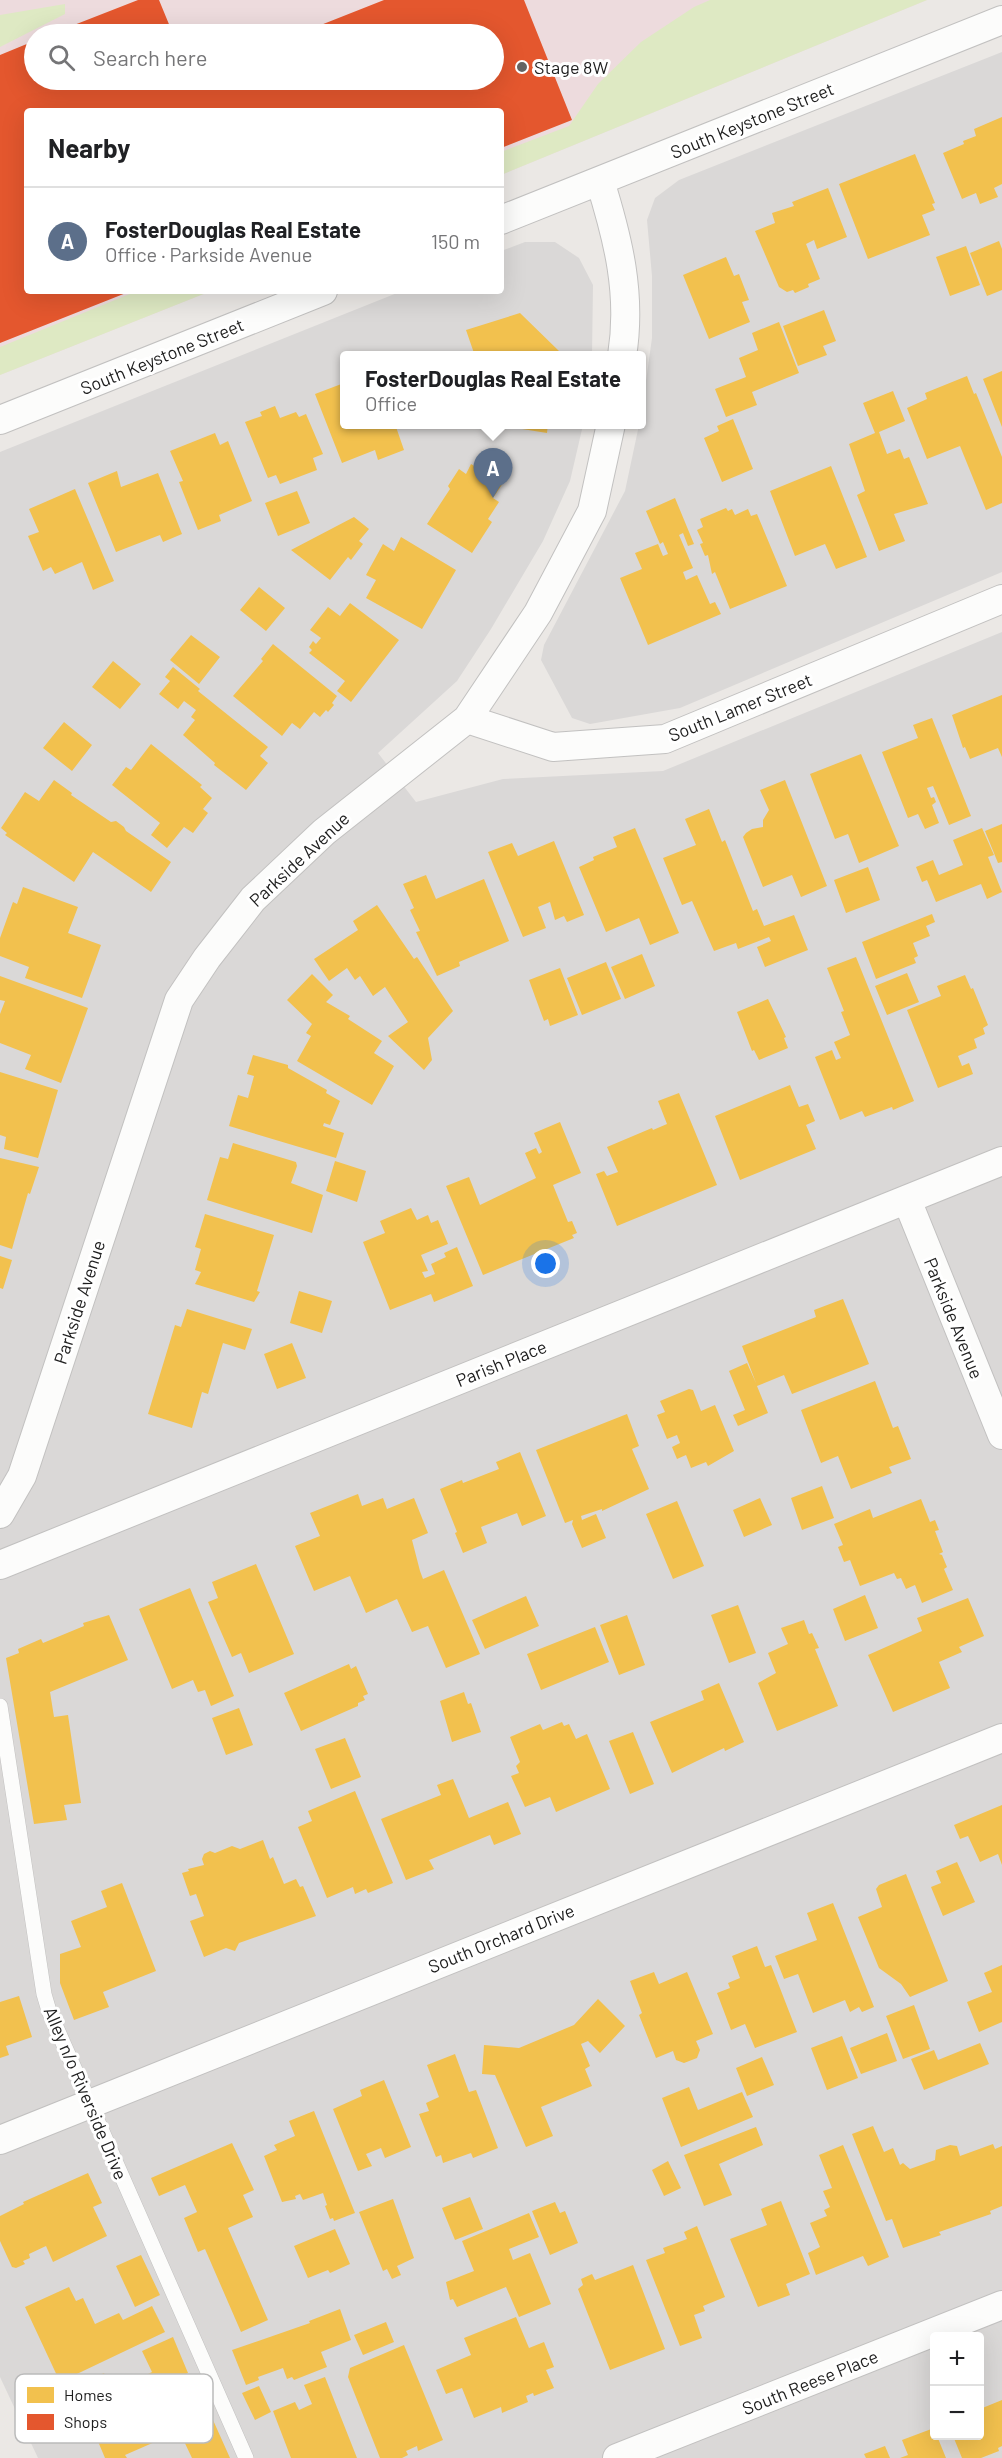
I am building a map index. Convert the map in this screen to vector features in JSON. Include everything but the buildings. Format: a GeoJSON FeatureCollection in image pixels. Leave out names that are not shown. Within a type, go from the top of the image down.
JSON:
{"type":"FeatureCollection","features":[{"type":"Feature","properties":{"kind":"street","name":"South Keystone Street"},"geometry":{"type":"LineString","coordinates":[[504,219],[1002,20]]}},
{"type":"Feature","properties":{"kind":"street"},"geometry":{"type":"LineString","coordinates":[[600,181],[617,234],[624,278],[622,351]]}},
{"type":"Feature","properties":{"kind":"street","name":"South Keystone Street"},"geometry":{"type":"LineString","coordinates":[[0,420],[315,294]]}},
{"type":"Feature","properties":{"kind":"street","name":"Parkside Avenue"},"geometry":{"type":"LineString","coordinates":[[0,1514],[22,1476],[179,1000],[207,958],[253,900],[324,832],[467,719],[538,613],[592,511],[610,429]]}},
{"type":"Feature","properties":{"kind":"street","name":"South Lamer Street"},"geometry":{"type":"LineString","coordinates":[[467,719],[553,747],[665,739],[1002,599]]}},
{"type":"Feature","properties":{"kind":"street","name":"Parish Place"},"geometry":{"type":"LineString","coordinates":[[0,1565],[1002,1161]]}},
{"type":"Feature","properties":{"kind":"street","name":"Parkside Avenue"},"geometry":{"type":"LineString","coordinates":[[907,1200],[1002,1435]]}},
{"type":"Feature","properties":{"kind":"street","name":"South Orchard Drive"},"geometry":{"type":"LineString","coordinates":[[0,2140],[89,2102],[1002,1738]]}},
{"type":"Feature","properties":{"kind":"street","name":"South Reese Place"},"geometry":{"type":"LineString","coordinates":[[617,2458],[1002,2305]]}},
{"type":"Feature","properties":{"kind":"lane","name":"Alley n/o Riverside Drive"},"geometry":{"type":"LineString","coordinates":[[0,1706],[44,1994],[49,2011],[209,2374]]}},
{"type":"Feature","properties":{"kind":"lane","name":"Alley n/o Riverside Drive"},"geometry":{"type":"LineString","coordinates":[[213,2383],[246,2458]]}},
{"type":"Feature","properties":{"kind":"shaded area"},"geometry":{"type":"Polygon","coordinates":[[[0,0],[927,0],[504,174],[504,108],[24,108],[24,294],[203,294],[0,375],[0,0]]]}},
{"type":"Feature","properties":{"kind":"shaded area"},"geometry":{"type":"Polygon","coordinates":[[[1002,52],[1002,572],[680,708],[590,724],[572,718],[541,660],[544,645],[625,491],[638,429],[646,429],[646,381],[652,338],[652,276],[647,220],[655,198],[679,180],[1002,52]]]}},
{"type":"Feature","properties":{"kind":"shaded area"},"geometry":{"type":"Polygon","coordinates":[[[525,242],[555,242],[579,258],[593,285],[592,351],[340,351],[340,429],[582,429],[570,481],[543,541],[491,629],[457,681],[378,753],[416,802],[503,779],[663,771],[1002,632],[1002,2458],[38,2458],[31,2443],[213,2443],[213,2374],[15,2374],[15,2409],[0,2377],[0,452],[395,294],[504,294],[504,250],[525,242]]]}},
{"type":"Feature","properties":{"kind":"green space"},"geometry":{"type":"Polygon","coordinates":[[[710,0],[927,0],[504,174],[504,151],[569,126],[598,84],[641,42],[694,7],[710,0]]]}},
{"type":"Feature","properties":{"kind":"green space"},"geometry":{"type":"Polygon","coordinates":[[[65,4],[65,14],[45,24],[24,24],[24,35],[0,47],[0,15],[65,4]]]}},
{"type":"Feature","properties":{"kind":"green space"},"geometry":{"type":"Polygon","coordinates":[[[130,294],[203,294],[0,375],[0,347],[130,294]]]}},
{"type":"Feature","properties":{"kind":"place","name":"Stage 8W"},"geometry":{"type":"Point","coordinates":[522,67]}},
{"type":"Feature","properties":{"kind":"place","name":"FosterDouglas Real Estate"},"geometry":{"type":"Point","coordinates":[493,498]}}]}
